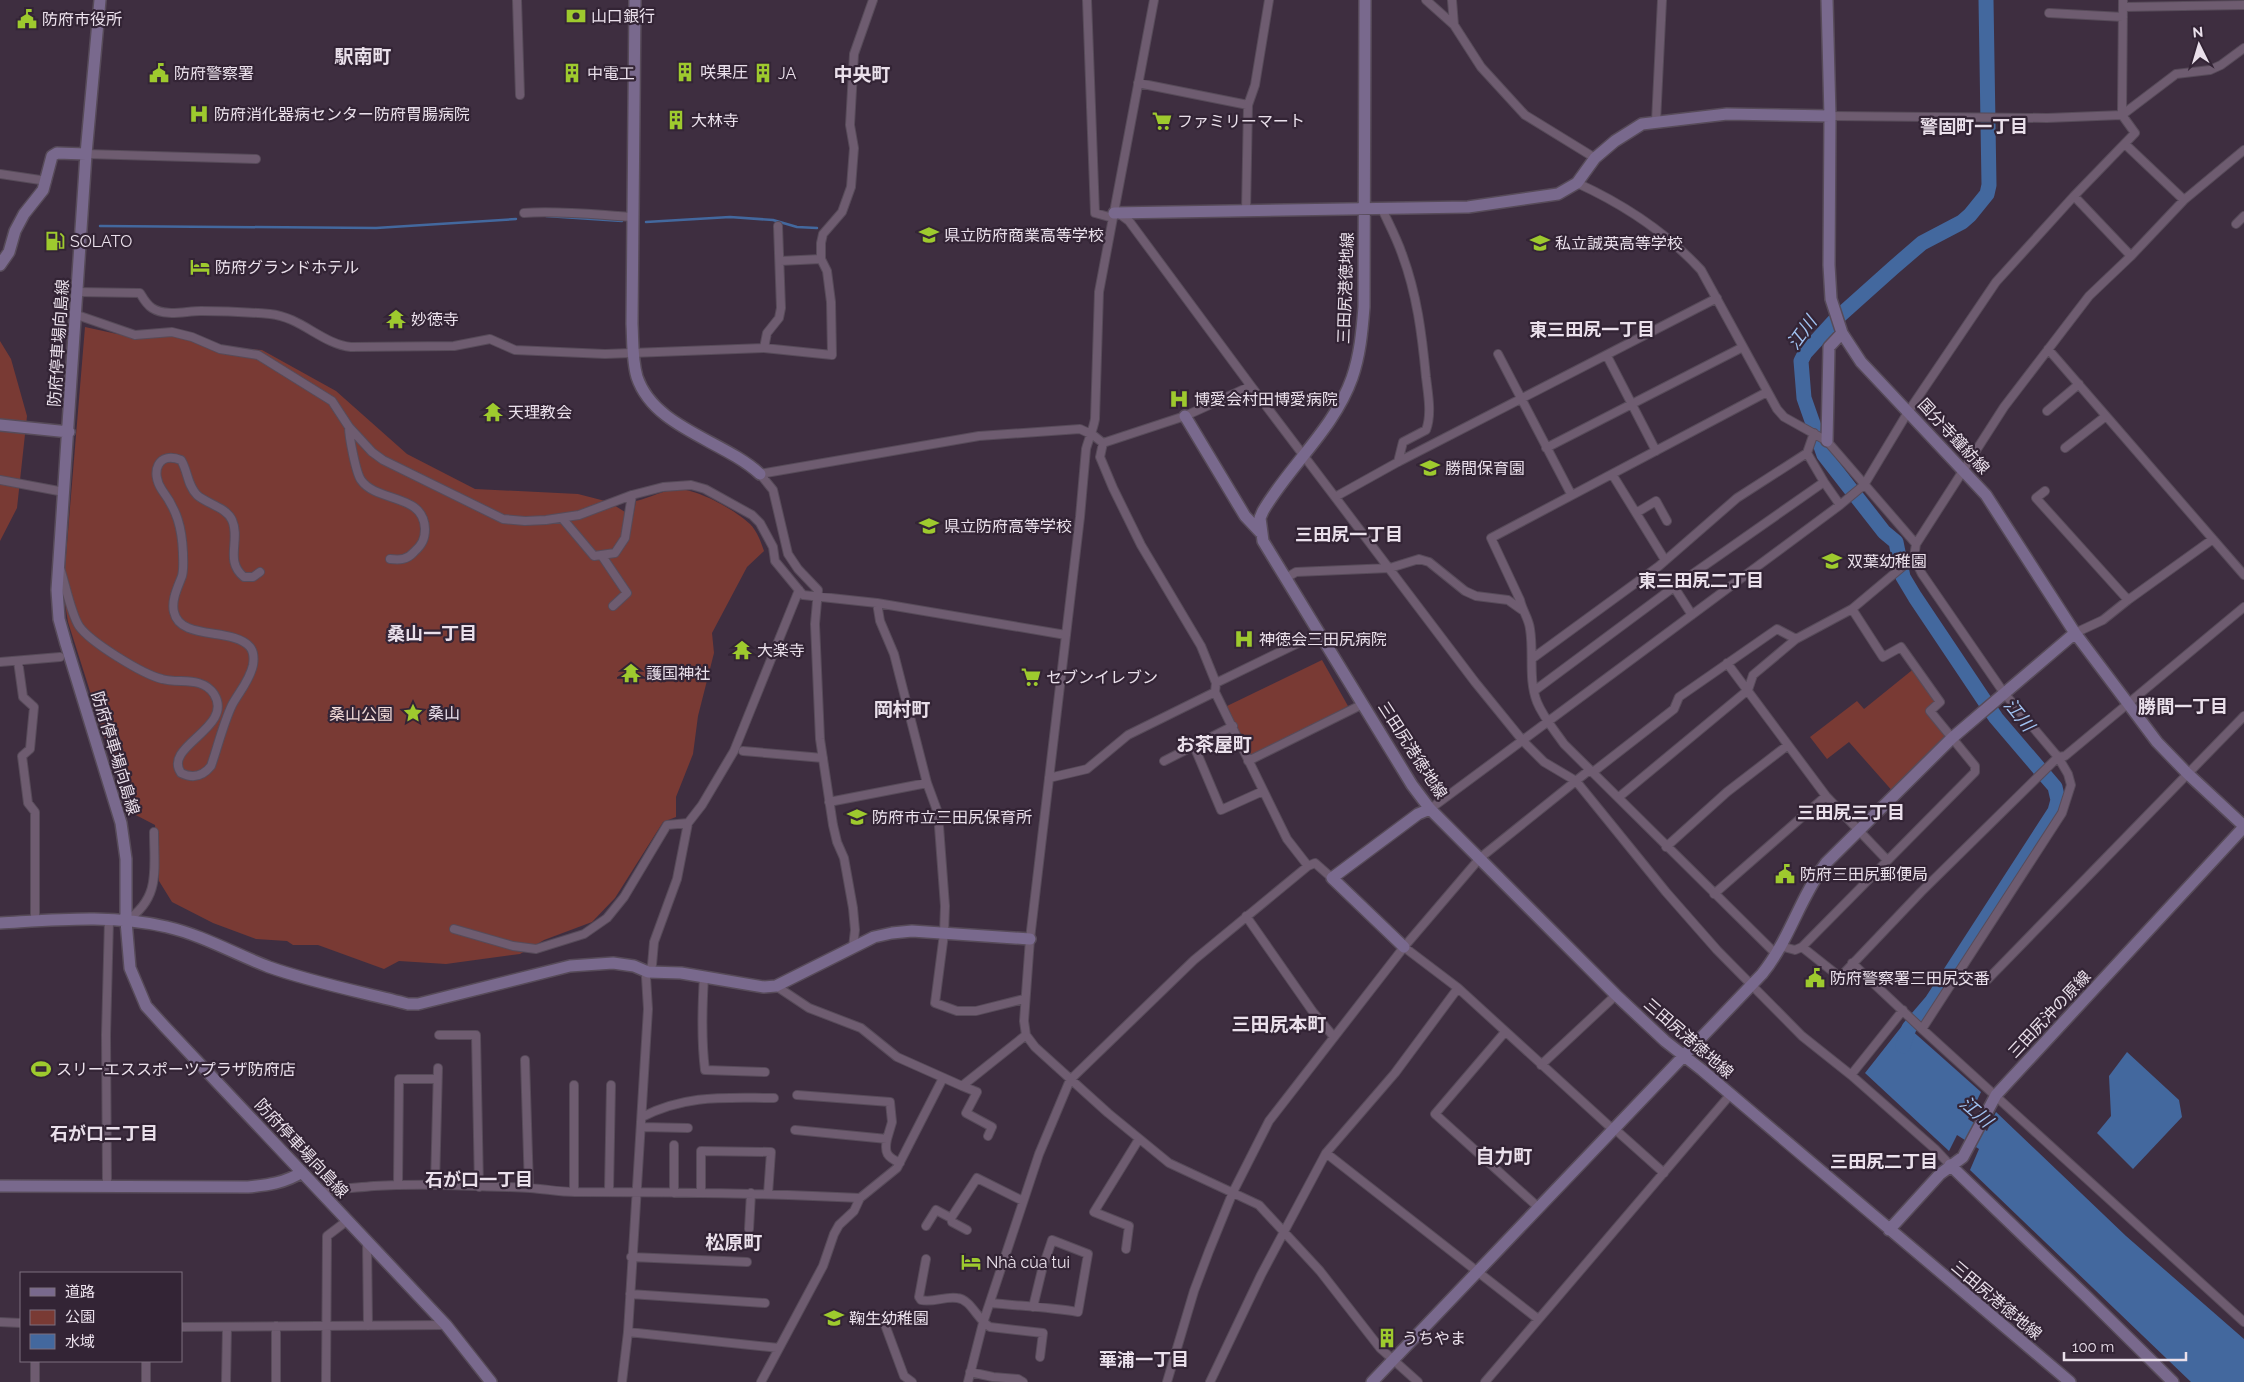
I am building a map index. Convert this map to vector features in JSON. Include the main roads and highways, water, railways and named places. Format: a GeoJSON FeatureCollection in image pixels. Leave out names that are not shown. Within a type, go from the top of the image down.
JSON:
{"type":"FeatureCollection","features":[{"type":"Feature","properties":{"kind":"water"},"geometry":{"type":"Polygon","coordinates":[[[1906,1021],[1909,1028],[1981,1092],[1968,1119],[1987,1131],[1996,1112],[2126,1236],[2244,1339],[2244,1382],[2191,1382],[1970,1170],[1979,1149],[1957,1135],[1949,1151],[1865,1073],[1906,1021]]]}},
{"type":"Feature","properties":{"kind":"water"},"geometry":{"type":"Polygon","coordinates":[[[2127,1052],[2179,1100],[2182,1117],[2133,1169],[2097,1133],[2111,1116],[2109,1076],[2127,1052]]]}},
{"type":"Feature","properties":{"kind":"waterway","name":"江川"},"geometry":{"type":"LineString","coordinates":[[1903,1046],[1909,1028],[1932,1001],[2055,811],[2058,800],[2055,787],[1996,718],[1915,597],[1903,577],[1896,542],[1884,532],[1824,455],[1804,398],[1801,361],[1805,353],[1836,319],[1922,243],[1962,222],[1987,194],[1989,185],[1986,0]]}},
{"type":"Feature","properties":{"kind":"waterway"},"geometry":{"type":"LineString","coordinates":[[546,216],[622,221]]}},
{"type":"Feature","properties":{"kind":"waterway"},"geometry":{"type":"LineString","coordinates":[[646,222],[730,217],[773,220],[797,227],[817,228]]}},
{"type":"Feature","properties":{"kind":"waterway"},"geometry":{"type":"LineString","coordinates":[[100,226],[376,228],[516,219]]}},
{"type":"Feature","properties":{"kind":"place","name":"山口銀行"},"geometry":{"type":"Point","coordinates":[576,16]}},
{"type":"Feature","properties":{"kind":"place","name":"防府市役所"},"geometry":{"type":"Point","coordinates":[27,19]}},
{"type":"Feature","properties":{"kind":"place","name":"咲果圧"},"geometry":{"type":"Point","coordinates":[685,72]}},
{"type":"Feature","properties":{"kind":"place","name":"防府警察署"},"geometry":{"type":"Point","coordinates":[159,73]}},
{"type":"Feature","properties":{"kind":"place","name":"中電工"},"geometry":{"type":"Point","coordinates":[572,73]}},
{"type":"Feature","properties":{"kind":"place","name":"JA"},"geometry":{"type":"Point","coordinates":[763,73]}},
{"type":"Feature","properties":{"kind":"place","name":"防府消化器病センター防府胃腸病院"},"geometry":{"type":"Point","coordinates":[199,114]}},
{"type":"Feature","properties":{"kind":"place","name":"大林寺"},"geometry":{"type":"Point","coordinates":[676,120]}},
{"type":"Feature","properties":{"kind":"place","name":"ファミリーマート"},"geometry":{"type":"Point","coordinates":[1162,121]}},
{"type":"Feature","properties":{"kind":"place","name":"県立防府商業高等学校"},"geometry":{"type":"Point","coordinates":[929,235]}},
{"type":"Feature","properties":{"kind":"place","name":"SOLATO"},"geometry":{"type":"Point","coordinates":[55,241]}},
{"type":"Feature","properties":{"kind":"place","name":"私立誠英高等学校"},"geometry":{"type":"Point","coordinates":[1540,243]}},
{"type":"Feature","properties":{"kind":"place","name":"防府グランドホテル"},"geometry":{"type":"Point","coordinates":[200,267]}},
{"type":"Feature","properties":{"kind":"place","name":"妙徳寺"},"geometry":{"type":"Point","coordinates":[396,319]}},
{"type":"Feature","properties":{"kind":"place","name":"博愛会村田博愛病院"},"geometry":{"type":"Point","coordinates":[1179,399]}},
{"type":"Feature","properties":{"kind":"place","name":"天理教会"},"geometry":{"type":"Point","coordinates":[493,412]}},
{"type":"Feature","properties":{"kind":"place","name":"勝間保育園"},"geometry":{"type":"Point","coordinates":[1430,468]}},
{"type":"Feature","properties":{"kind":"place","name":"県立防府高等学校"},"geometry":{"type":"Point","coordinates":[929,526]}},
{"type":"Feature","properties":{"kind":"place","name":"双葉幼稚園"},"geometry":{"type":"Point","coordinates":[1832,561]}},
{"type":"Feature","properties":{"kind":"place","name":"神徳会三田尻病院"},"geometry":{"type":"Point","coordinates":[1244,639]}},
{"type":"Feature","properties":{"kind":"place","name":"大楽寺"},"geometry":{"type":"Point","coordinates":[742,650]}},
{"type":"Feature","properties":{"kind":"place","name":"護国神社"},"geometry":{"type":"Point","coordinates":[631,673]}},
{"type":"Feature","properties":{"kind":"place","name":"セブンイレブン"},"geometry":{"type":"Point","coordinates":[1031,677]}},
{"type":"Feature","properties":{"kind":"place","name":"桑山"},"geometry":{"type":"Point","coordinates":[413,713]}},
{"type":"Feature","properties":{"kind":"place","name":"防府市立三田尻保育所"},"geometry":{"type":"Point","coordinates":[857,817]}},
{"type":"Feature","properties":{"kind":"place","name":"防府三田尻郵便局"},"geometry":{"type":"Point","coordinates":[1785,874]}},
{"type":"Feature","properties":{"kind":"place","name":"防府警察署三田尻交番"},"geometry":{"type":"Point","coordinates":[1815,978]}},
{"type":"Feature","properties":{"kind":"place","name":"スリーエススポーツプラザ防府店"},"geometry":{"type":"Point","coordinates":[41,1069]}},
{"type":"Feature","properties":{"kind":"place","name":"Nhà của tui"},"geometry":{"type":"Point","coordinates":[971,1262]}},
{"type":"Feature","properties":{"kind":"place","name":"鞠生幼稚園"},"geometry":{"type":"Point","coordinates":[834,1318]}},
{"type":"Feature","properties":{"kind":"place","name":"うちやま"},"geometry":{"type":"Point","coordinates":[1387,1338]}},
{"type":"Feature","properties":{"kind":"district","name":"駅南町"},"geometry":{"type":"Point","coordinates":[363,56]}},
{"type":"Feature","properties":{"kind":"district","name":"中央町"},"geometry":{"type":"Point","coordinates":[862,74]}},
{"type":"Feature","properties":{"kind":"district","name":"警固町一丁目"},"geometry":{"type":"Point","coordinates":[1974,127]}},
{"type":"Feature","properties":{"kind":"district","name":"東三田尻一丁目"},"geometry":{"type":"Point","coordinates":[1592,330]}},
{"type":"Feature","properties":{"kind":"district","name":"三田尻一丁目"},"geometry":{"type":"Point","coordinates":[1349,535]}},
{"type":"Feature","properties":{"kind":"district","name":"東三田尻二丁目"},"geometry":{"type":"Point","coordinates":[1701,581]}},
{"type":"Feature","properties":{"kind":"district","name":"桑山一丁目"},"geometry":{"type":"Point","coordinates":[432,634]}},
{"type":"Feature","properties":{"kind":"district","name":"勝間一丁目"},"geometry":{"type":"Point","coordinates":[2183,707]}},
{"type":"Feature","properties":{"kind":"district","name":"岡村町"},"geometry":{"type":"Point","coordinates":[902,709]}},
{"type":"Feature","properties":{"kind":"district","name":"お茶屋町"},"geometry":{"type":"Point","coordinates":[1214,744]}},
{"type":"Feature","properties":{"kind":"district","name":"三田尻三丁目"},"geometry":{"type":"Point","coordinates":[1851,813]}},
{"type":"Feature","properties":{"kind":"district","name":"三田尻本町"},"geometry":{"type":"Point","coordinates":[1279,1024]}},
{"type":"Feature","properties":{"kind":"district","name":"石が口二丁目"},"geometry":{"type":"Point","coordinates":[104,1134]}},
{"type":"Feature","properties":{"kind":"district","name":"自力町"},"geometry":{"type":"Point","coordinates":[1504,1156]}},
{"type":"Feature","properties":{"kind":"district","name":"三田尻二丁目"},"geometry":{"type":"Point","coordinates":[1884,1162]}},
{"type":"Feature","properties":{"kind":"district","name":"石が口一丁目"},"geometry":{"type":"Point","coordinates":[479,1180]}},
{"type":"Feature","properties":{"kind":"district","name":"松原町"},"geometry":{"type":"Point","coordinates":[734,1242]}},
{"type":"Feature","properties":{"kind":"district","name":"華浦一丁目"},"geometry":{"type":"Point","coordinates":[1144,1360]}},
{"type":"Feature","properties":{"kind":"park label","name":"桑山公園"},"geometry":{"type":"Point","coordinates":[361,714]}}]}
